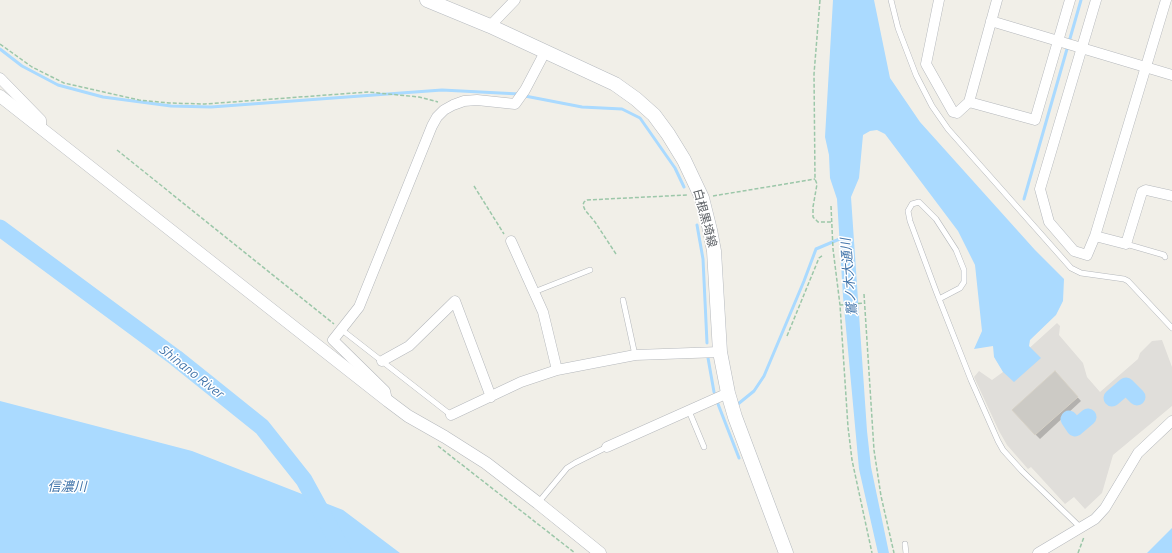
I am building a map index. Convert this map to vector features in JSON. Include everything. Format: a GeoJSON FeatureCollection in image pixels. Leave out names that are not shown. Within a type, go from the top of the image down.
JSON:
{"type":"FeatureCollection","features":[{"type":"Feature","properties":{"kind":"main road","name":"白根黒埼線"},"geometry":{"type":"LineString","coordinates":[[427,0],[490,26],[615,84],[636,99],[654,115],[668,134],[684,160],[701,196],[714,251],[720,352],[728,393],[735,417],[786,553]]}},
{"type":"Feature","properties":{"kind":"street"},"geometry":{"type":"LineString","coordinates":[[490,26],[515,0]]}},
{"type":"Feature","properties":{"kind":"street"},"geometry":{"type":"LineString","coordinates":[[939,0],[926,64],[953,112],[957,113],[969,102],[998,0]]}},
{"type":"Feature","properties":{"kind":"street"},"geometry":{"type":"LineString","coordinates":[[969,102],[1035,120],[1070,0]]}},
{"type":"Feature","properties":{"kind":"street"},"geometry":{"type":"LineString","coordinates":[[1096,0],[1040,189],[1049,222],[1074,251],[1087,255],[1096,236],[1166,0]]}},
{"type":"Feature","properties":{"kind":"street"},"geometry":{"type":"LineString","coordinates":[[991,21],[1172,75]]}},
{"type":"Feature","properties":{"kind":"street"},"geometry":{"type":"LineString","coordinates":[[388,401],[385,391],[333,340],[359,307],[432,126],[444,110],[464,101],[477,100],[515,104],[525,90],[545,52]]}},
{"type":"Feature","properties":{"kind":"street"},"geometry":{"type":"LineString","coordinates":[[0,78],[6,86],[41,120],[41,129]]}},
{"type":"Feature","properties":{"kind":"street"},"geometry":{"type":"LineString","coordinates":[[0,96],[388,401],[408,416],[486,463],[600,553]]}},
{"type":"Feature","properties":{"kind":"street"},"geometry":{"type":"LineString","coordinates":[[1096,236],[1126,244],[1142,192],[1146,190],[1172,196]]}},
{"type":"Feature","properties":{"kind":"street"},"geometry":{"type":"LineString","coordinates":[[511,241],[544,312],[557,370]]}},
{"type":"Feature","properties":{"kind":"street"},"geometry":{"type":"LineString","coordinates":[[382,361],[409,346],[455,301],[491,397]]}},
{"type":"Feature","properties":{"kind":"street"},"geometry":{"type":"LineString","coordinates":[[451,415],[521,382],[557,370],[635,355],[720,352]]}},
{"type":"Feature","properties":{"kind":"street"},"geometry":{"type":"LineString","coordinates":[[607,447],[728,393]]}},
{"type":"Feature","properties":{"kind":"street"},"geometry":{"type":"LineString","coordinates":[[1038,553],[1095,519],[1105,508],[1138,453],[1172,421]]}},
{"type":"Feature","properties":{"kind":"lane"},"geometry":{"type":"LineString","coordinates":[[891,0],[898,28],[916,75],[932,106],[948,129],[1071,268],[1081,273],[1124,279],[1128,281],[1172,328]]}},
{"type":"Feature","properties":{"kind":"lane"},"geometry":{"type":"LineString","coordinates":[[939,299],[960,288],[964,282],[964,270],[956,250],[936,219],[919,202],[912,204],[908,211],[910,221],[939,299],[971,380],[998,441],[1003,450],[1022,471],[1081,528]]}},
{"type":"Feature","properties":{"kind":"lane"},"geometry":{"type":"LineString","coordinates":[[1126,244],[1164,255],[1166,257]]}},
{"type":"Feature","properties":{"kind":"lane"},"geometry":{"type":"LineString","coordinates":[[534,292],[590,270]]}},
{"type":"Feature","properties":{"kind":"lane"},"geometry":{"type":"LineString","coordinates":[[623,300],[635,355]]}},
{"type":"Feature","properties":{"kind":"lane"},"geometry":{"type":"LineString","coordinates":[[342,330],[451,415]]}},
{"type":"Feature","properties":{"kind":"lane"},"geometry":{"type":"LineString","coordinates":[[689,410],[704,448]]}},
{"type":"Feature","properties":{"kind":"lane"},"geometry":{"type":"LineString","coordinates":[[538,503],[567,468],[607,447]]}},
{"type":"Feature","properties":{"kind":"lane"},"geometry":{"type":"LineString","coordinates":[[905,544],[906,553]]}},
{"type":"Feature","properties":{"kind":"path"},"geometry":{"type":"LineString","coordinates":[[820,0],[814,74],[815,179],[817,190],[813,207],[813,217],[818,222],[832,222]]}},
{"type":"Feature","properties":{"kind":"path"},"geometry":{"type":"LineString","coordinates":[[0,44],[32,67],[64,83],[139,100],[205,104],[368,92],[426,98],[437,102],[444,110]]}},
{"type":"Feature","properties":{"kind":"path"},"geometry":{"type":"LineString","coordinates":[[117,150],[342,330]]}},
{"type":"Feature","properties":{"kind":"path"},"geometry":{"type":"LineString","coordinates":[[616,254],[595,222],[584,210],[583,205],[587,200],[701,196],[815,179]]}},
{"type":"Feature","properties":{"kind":"path"},"geometry":{"type":"LineString","coordinates":[[474,186],[504,234],[511,241]]}},
{"type":"Feature","properties":{"kind":"path"},"geometry":{"type":"LineString","coordinates":[[831,206],[833,249],[841,305],[848,427],[852,460],[872,553]]}},
{"type":"Feature","properties":{"kind":"path"},"geometry":{"type":"LineString","coordinates":[[787,336],[819,258],[823,255]]}},
{"type":"Feature","properties":{"kind":"path"},"geometry":{"type":"LineString","coordinates":[[864,294],[874,450],[881,496],[894,553]]}},
{"type":"Feature","properties":{"kind":"path"},"geometry":{"type":"LineString","coordinates":[[841,305],[864,303]]}},
{"type":"Feature","properties":{"kind":"path"},"geometry":{"type":"LineString","coordinates":[[437,445],[575,553]]}},
{"type":"Feature","properties":{"kind":"path"},"geometry":{"type":"LineString","coordinates":[[1078,553],[1084,541],[1084,534],[1081,528]]}},
{"type":"Feature","properties":{"kind":"shaded area"},"geometry":{"type":"Polygon","coordinates":[[[1057,323],[1060,326],[1059,335],[1083,363],[1087,377],[1100,392],[1138,359],[1140,353],[1152,341],[1162,340],[1172,367],[1172,406],[1113,455],[1102,493],[1085,509],[1074,497],[1065,504],[1031,467],[1028,469],[1007,445],[974,377],[979,371],[992,380],[1003,372],[1057,323]]]}},
{"type":"Feature","properties":{"kind":"water","name":"鷲ノ木大通川"},"geometry":{"type":"Polygon","coordinates":[[[833,0],[874,0],[890,78],[920,122],[1035,250],[1064,279],[1063,301],[1056,315],[1030,340],[1029,346],[1041,358],[1014,382],[1003,372],[994,357],[993,346],[974,349],[982,331],[975,265],[958,231],[885,134],[877,130],[870,131],[863,135],[859,178],[851,197],[867,431],[871,467],[889,553],[878,553],[859,469],[843,296],[837,199],[830,178],[829,155],[825,137],[833,0]]]}},
{"type":"Feature","properties":{"kind":"water","name":"信濃川"},"geometry":{"type":"Polygon","coordinates":[[[0,401],[192,451],[343,510],[400,553],[0,553],[0,401]]]}},
{"type":"Feature","properties":{"kind":"water"},"geometry":{"type":"Polygon","coordinates":[[[1172,528],[1172,553],[1147,553],[1172,528]]]}},
{"type":"Feature","properties":{"kind":"building"},"geometry":{"type":"Polygon","coordinates":[[[1055,371],[1078,397],[1035,435],[1012,410],[1055,371]]]}},
{"type":"Feature","properties":{"kind":"waterway"},"geometry":{"type":"LineString","coordinates":[[1024,199],[1081,0]]}},
{"type":"Feature","properties":{"kind":"waterway"},"geometry":{"type":"LineString","coordinates":[[0,49],[22,66],[58,85],[103,97],[171,106],[211,107],[442,90],[519,94]]}},
{"type":"Feature","properties":{"kind":"waterway"},"geometry":{"type":"LineString","coordinates":[[525,96],[582,107],[622,109],[640,118],[675,168],[684,187]]}},
{"type":"Feature","properties":{"kind":"waterway"},"geometry":{"type":"LineString","coordinates":[[697,225],[703,259],[707,343]]}},
{"type":"Feature","properties":{"kind":"waterway","name":"Shinano River"},"geometry":{"type":"LineString","coordinates":[[0,228],[176,358],[262,427],[304,480],[344,553]]}},
{"type":"Feature","properties":{"kind":"waterway","name":"鷲ノ木大通川"},"geometry":{"type":"LineString","coordinates":[[738,404],[754,391],[764,376],[816,249],[842,238]]}},
{"type":"Feature","properties":{"kind":"waterway"},"geometry":{"type":"LineString","coordinates":[[708,358],[714,392]]}},
{"type":"Feature","properties":{"kind":"waterway"},"geometry":{"type":"LineString","coordinates":[[1112,398],[1126,386],[1137,397]]}},
{"type":"Feature","properties":{"kind":"waterway"},"geometry":{"type":"LineString","coordinates":[[718,404],[739,458]]}},
{"type":"Feature","properties":{"kind":"waterway"},"geometry":{"type":"LineString","coordinates":[[1069,419],[1075,428],[1088,417]]}}]}
